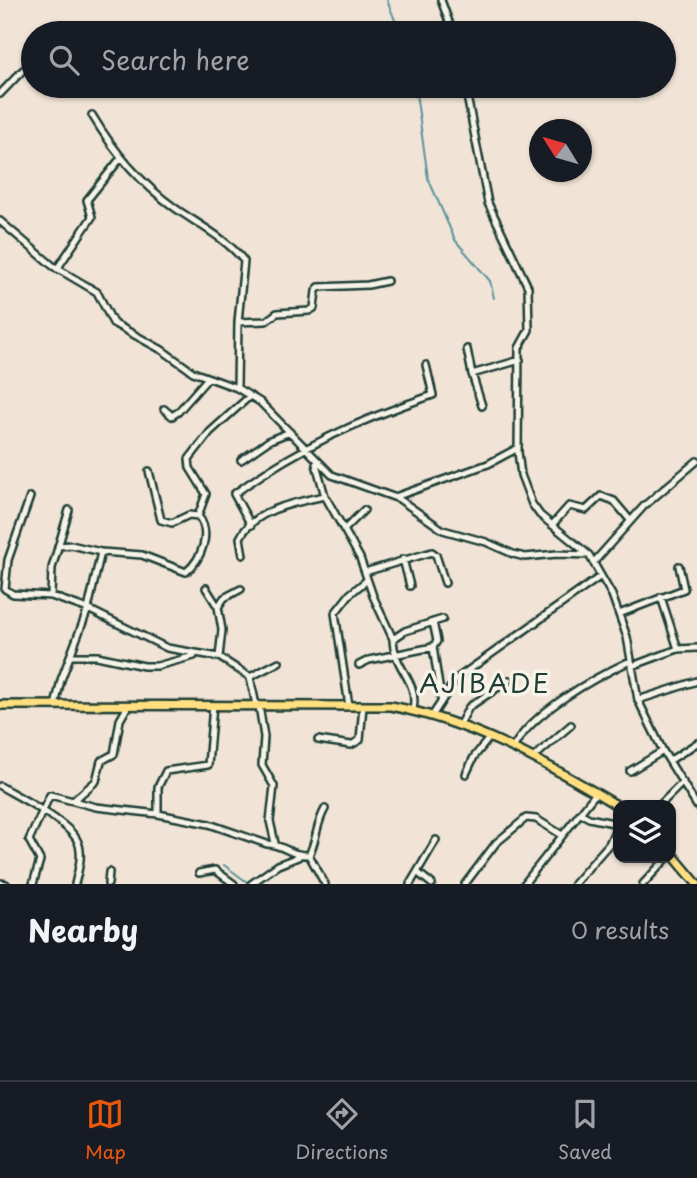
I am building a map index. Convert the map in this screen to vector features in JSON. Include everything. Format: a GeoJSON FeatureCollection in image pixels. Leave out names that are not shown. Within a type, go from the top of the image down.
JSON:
{"type":"FeatureCollection","features":[{"type":"Feature","properties":{"kind":"main road"},"geometry":{"type":"LineString","coordinates":[[0,705],[391,706],[413,710],[490,737],[534,757],[613,803]]}},
{"type":"Feature","properties":{"kind":"main road"},"geometry":{"type":"LineString","coordinates":[[676,859],[697,884]]}},
{"type":"Feature","properties":{"kind":"street"},"geometry":{"type":"LineString","coordinates":[[441,0],[449,21]]}},
{"type":"Feature","properties":{"kind":"street"},"geometry":{"type":"LineString","coordinates":[[0,94],[21,72]]}},
{"type":"Feature","properties":{"kind":"street"},"geometry":{"type":"LineString","coordinates":[[468,98],[488,203],[528,287],[529,330],[520,343],[518,449],[521,475],[532,504],[594,562],[619,614],[638,700],[663,751],[697,806]]}},
{"type":"Feature","properties":{"kind":"street"},"geometry":{"type":"LineString","coordinates":[[92,115],[120,159],[154,192],[237,252],[244,261],[237,322],[237,388]]}},
{"type":"Feature","properties":{"kind":"street"},"geometry":{"type":"LineString","coordinates":[[57,269],[92,217],[88,200],[120,159]]}},
{"type":"Feature","properties":{"kind":"street"},"geometry":{"type":"LineString","coordinates":[[0,222],[57,269],[97,292],[113,324],[162,350],[185,368],[237,388],[250,396],[332,475],[395,498],[438,528],[513,554],[525,557],[589,555]]}},
{"type":"Feature","properties":{"kind":"street"},"geometry":{"type":"LineString","coordinates":[[237,322],[266,321],[277,313],[309,311],[314,308],[319,287],[368,285],[387,281]]}},
{"type":"Feature","properties":{"kind":"street"},"geometry":{"type":"LineString","coordinates":[[467,349],[482,407]]}},
{"type":"Feature","properties":{"kind":"street"},"geometry":{"type":"LineString","coordinates":[[472,374],[520,360]]}},
{"type":"Feature","properties":{"kind":"street"},"geometry":{"type":"LineString","coordinates":[[251,524],[234,494],[304,448],[374,414],[433,395],[426,365]]}},
{"type":"Feature","properties":{"kind":"street"},"geometry":{"type":"LineString","coordinates":[[164,409],[172,416],[178,412],[208,378]]}},
{"type":"Feature","properties":{"kind":"street"},"geometry":{"type":"LineString","coordinates":[[198,516],[206,494],[190,468],[189,458],[210,432],[250,396]]}},
{"type":"Feature","properties":{"kind":"street"},"geometry":{"type":"LineString","coordinates":[[241,460],[270,440],[290,432]]}},
{"type":"Feature","properties":{"kind":"street"},"geometry":{"type":"LineString","coordinates":[[395,498],[488,464],[518,449]]}},
{"type":"Feature","properties":{"kind":"street"},"geometry":{"type":"LineString","coordinates":[[316,461],[324,496],[365,572],[393,639],[398,666],[413,685],[413,710]]}},
{"type":"Feature","properties":{"kind":"street"},"geometry":{"type":"LineString","coordinates":[[594,562],[630,520],[697,461]]}},
{"type":"Feature","properties":{"kind":"street"},"geometry":{"type":"LineString","coordinates":[[58,546],[71,545],[101,552],[142,555],[186,572],[195,561],[206,537],[204,522],[198,516],[189,514],[172,523],[161,520],[149,471]]}},
{"type":"Feature","properties":{"kind":"street"},"geometry":{"type":"LineString","coordinates":[[243,555],[240,538],[251,524],[280,507],[324,496]]}},
{"type":"Feature","properties":{"kind":"street"},"geometry":{"type":"LineString","coordinates":[[552,525],[569,506],[586,510],[601,496],[614,501],[630,520]]}},
{"type":"Feature","properties":{"kind":"street"},"geometry":{"type":"LineString","coordinates":[[30,498],[8,561],[3,589],[13,594],[51,596],[88,609],[167,648],[219,657],[250,677],[264,737],[262,765],[274,786],[270,821],[275,843]]}},
{"type":"Feature","properties":{"kind":"street"},"geometry":{"type":"LineString","coordinates":[[51,596],[50,581],[69,510]]}},
{"type":"Feature","properties":{"kind":"street"},"geometry":{"type":"LineString","coordinates":[[344,530],[365,510]]}},
{"type":"Feature","properties":{"kind":"street"},"geometry":{"type":"LineString","coordinates":[[55,706],[88,609],[101,552]]}},
{"type":"Feature","properties":{"kind":"street"},"geometry":{"type":"LineString","coordinates":[[365,572],[402,559],[435,553],[445,583]]}},
{"type":"Feature","properties":{"kind":"street"},"geometry":{"type":"LineString","coordinates":[[402,559],[410,586]]}},
{"type":"Feature","properties":{"kind":"street"},"geometry":{"type":"LineString","coordinates":[[619,614],[685,587],[679,566]]}},
{"type":"Feature","properties":{"kind":"street"},"geometry":{"type":"LineString","coordinates":[[432,716],[456,679],[601,576]]}},
{"type":"Feature","properties":{"kind":"street"},"geometry":{"type":"LineString","coordinates":[[349,706],[335,613],[350,594],[367,580]]}},
{"type":"Feature","properties":{"kind":"street"},"geometry":{"type":"LineString","coordinates":[[206,588],[218,607],[222,630],[219,657]]}},
{"type":"Feature","properties":{"kind":"street"},"geometry":{"type":"LineString","coordinates":[[218,607],[224,598],[241,589]]}},
{"type":"Feature","properties":{"kind":"street"},"geometry":{"type":"LineString","coordinates":[[661,597],[678,649]]}},
{"type":"Feature","properties":{"kind":"street"},"geometry":{"type":"LineString","coordinates":[[393,639],[405,631],[443,618]]}},
{"type":"Feature","properties":{"kind":"street"},"geometry":{"type":"LineString","coordinates":[[433,622],[437,641],[433,647],[441,699]]}},
{"type":"Feature","properties":{"kind":"street"},"geometry":{"type":"LineString","coordinates":[[359,665],[395,654],[433,647]]}},
{"type":"Feature","properties":{"kind":"street"},"geometry":{"type":"LineString","coordinates":[[513,748],[524,731],[555,706],[631,664],[678,649],[697,648]]}},
{"type":"Feature","properties":{"kind":"street"},"geometry":{"type":"LineString","coordinates":[[70,656],[97,656],[144,666],[157,666],[198,655]]}},
{"type":"Feature","properties":{"kind":"street"},"geometry":{"type":"LineString","coordinates":[[250,677],[279,662]]}},
{"type":"Feature","properties":{"kind":"street"},"geometry":{"type":"LineString","coordinates":[[459,726],[469,707],[509,680]]}},
{"type":"Feature","properties":{"kind":"street"},"geometry":{"type":"LineString","coordinates":[[638,700],[697,681]]}},
{"type":"Feature","properties":{"kind":"street"},"geometry":{"type":"LineString","coordinates":[[158,814],[158,788],[166,771],[201,768],[211,760],[213,705]]}},
{"type":"Feature","properties":{"kind":"street"},"geometry":{"type":"LineString","coordinates":[[73,801],[96,781],[101,761],[113,757],[120,720],[128,706]]}},
{"type":"Feature","properties":{"kind":"street"},"geometry":{"type":"LineString","coordinates":[[318,740],[351,745],[360,740],[363,706]]}},
{"type":"Feature","properties":{"kind":"street"},"geometry":{"type":"LineString","coordinates":[[534,757],[571,725]]}},
{"type":"Feature","properties":{"kind":"street"},"geometry":{"type":"LineString","coordinates":[[466,775],[474,757],[490,737]]}},
{"type":"Feature","properties":{"kind":"street"},"geometry":{"type":"LineString","coordinates":[[669,761],[697,743]]}},
{"type":"Feature","properties":{"kind":"street"},"geometry":{"type":"LineString","coordinates":[[630,771],[663,751]]}},
{"type":"Feature","properties":{"kind":"street"},"geometry":{"type":"LineString","coordinates":[[665,800],[683,782]]}},
{"type":"Feature","properties":{"kind":"street"},"geometry":{"type":"LineString","coordinates":[[1,788],[59,820],[77,838],[80,853],[75,884]]}},
{"type":"Feature","properties":{"kind":"street"},"geometry":{"type":"LineString","coordinates":[[524,884],[596,793]]}},
{"type":"Feature","properties":{"kind":"street"},"geometry":{"type":"LineString","coordinates":[[33,884],[40,860],[29,840],[50,795],[96,807],[158,814],[239,832],[267,844],[275,843],[298,857]]}},
{"type":"Feature","properties":{"kind":"street"},"geometry":{"type":"LineString","coordinates":[[251,884],[278,865],[309,855],[315,846],[319,821],[325,809]]}},
{"type":"Feature","properties":{"kind":"street"},"geometry":{"type":"LineString","coordinates":[[580,813],[613,823]]}},
{"type":"Feature","properties":{"kind":"street"},"geometry":{"type":"LineString","coordinates":[[465,884],[496,843],[526,818],[536,819],[562,835]]}},
{"type":"Feature","properties":{"kind":"street"},"geometry":{"type":"LineString","coordinates":[[574,884],[609,844],[613,835]]}},
{"type":"Feature","properties":{"kind":"street"},"geometry":{"type":"LineString","coordinates":[[410,884],[436,840]]}},
{"type":"Feature","properties":{"kind":"street"},"geometry":{"type":"LineString","coordinates":[[309,855],[325,884]]}},
{"type":"Feature","properties":{"kind":"street"},"geometry":{"type":"LineString","coordinates":[[643,884],[662,863]]}},
{"type":"Feature","properties":{"kind":"street"},"geometry":{"type":"LineString","coordinates":[[200,873],[215,870],[234,884]]}},
{"type":"Feature","properties":{"kind":"street"},"geometry":{"type":"LineString","coordinates":[[108,884],[109,872]]}},
{"type":"Feature","properties":{"kind":"street"},"geometry":{"type":"LineString","coordinates":[[417,872],[432,884]]}},
{"type":"Feature","properties":{"kind":"street"},"geometry":{"type":"LineString","coordinates":[[0,883],[6,884]]}},
{"type":"Feature","properties":{"kind":"waterway"},"geometry":{"type":"LineString","coordinates":[[387,0],[395,21]]}},
{"type":"Feature","properties":{"kind":"waterway"},"geometry":{"type":"LineString","coordinates":[[417,98],[428,178],[455,240],[490,281],[494,298]]}},
{"type":"Feature","properties":{"kind":"waterway"},"geometry":{"type":"LineString","coordinates":[[224,865],[247,882]]}},
{"type":"Feature","properties":{"kind":"district","name":"AJIBADE"},"geometry":{"type":"Point","coordinates":[485,682]}}]}
